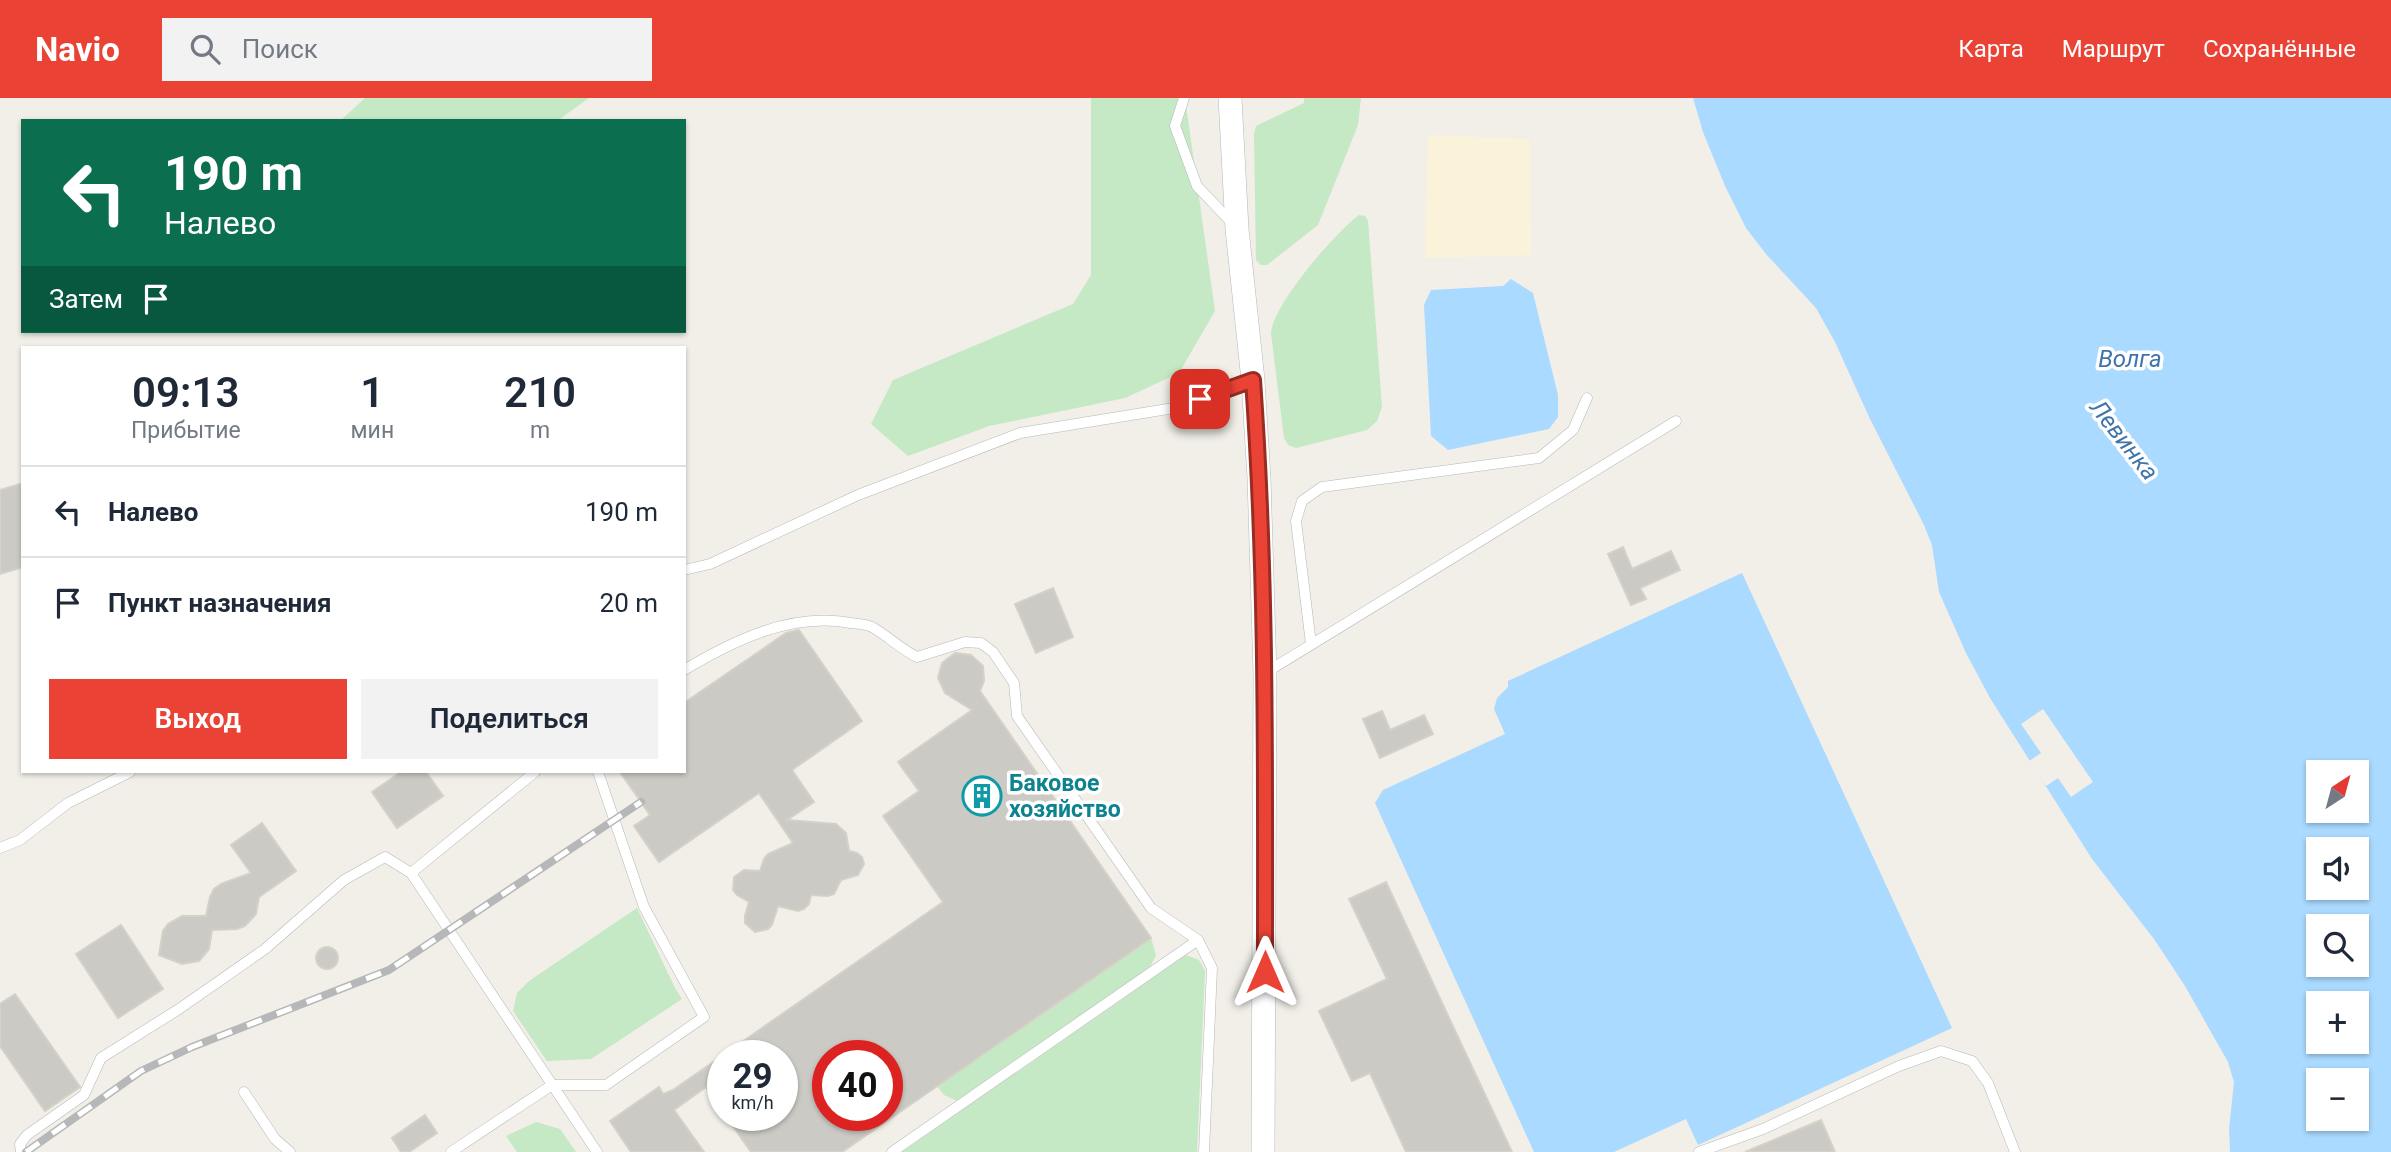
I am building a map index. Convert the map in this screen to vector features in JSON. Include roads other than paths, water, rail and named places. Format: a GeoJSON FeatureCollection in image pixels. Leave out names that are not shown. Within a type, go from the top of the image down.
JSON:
{"type":"FeatureCollection","features":[{"type":"Feature","properties":{"kind":"street"},"geometry":{"type":"LineString","coordinates":[[1230,98],[1237,229],[1253,380],[1259,478],[1265,674],[1264,1152]]}},
{"type":"Feature","properties":{"kind":"lane"},"geometry":{"type":"LineString","coordinates":[[1184,98],[1175,126],[1197,186],[1237,229]]}},
{"type":"Feature","properties":{"kind":"lane"},"geometry":{"type":"LineString","coordinates":[[686,570],[710,564],[858,495],[1020,433],[1174,408],[1253,380]]}},
{"type":"Feature","properties":{"kind":"lane"},"geometry":{"type":"LineString","coordinates":[[1311,644],[1296,522],[1303,501],[1322,487],[1539,458],[1573,430],[1587,398]]}},
{"type":"Feature","properties":{"kind":"lane"},"geometry":{"type":"LineString","coordinates":[[1265,674],[1676,421]]}},
{"type":"Feature","properties":{"kind":"lane"},"geometry":{"type":"LineString","coordinates":[[686,669],[758,633],[798,621],[834,620],[871,626],[899,648],[917,657],[965,642],[981,643],[992,652],[1014,683],[1017,716],[1151,908],[1198,940],[1212,968],[1204,1152]]}},
{"type":"Feature","properties":{"kind":"lane"},"geometry":{"type":"LineString","coordinates":[[0,848],[20,840],[68,803],[128,773]]}},
{"type":"Feature","properties":{"kind":"lane"},"geometry":{"type":"LineString","coordinates":[[411,873],[535,773]]}},
{"type":"Feature","properties":{"kind":"lane"},"geometry":{"type":"LineString","coordinates":[[450,1152],[552,1085],[607,1085],[704,1017],[644,907],[598,773]]}},
{"type":"Feature","properties":{"kind":"lane"},"geometry":{"type":"LineString","coordinates":[[21,1152],[20,1144],[27,1135],[84,1095],[101,1058],[179,1009],[265,949],[344,880],[385,857],[411,873],[597,1152]]}},
{"type":"Feature","properties":{"kind":"lane"},"geometry":{"type":"LineString","coordinates":[[892,1152],[1198,940]]}},
{"type":"Feature","properties":{"kind":"lane"},"geometry":{"type":"LineString","coordinates":[[1699,1152],[1763,1129],[1899,1066],[1941,1051],[1972,1061],[1988,1083],[2015,1152]]}},
{"type":"Feature","properties":{"kind":"lane"},"geometry":{"type":"LineString","coordinates":[[244,1091],[275,1139],[290,1152]]}},
{"type":"Feature","properties":{"kind":"water","name":"Волга"},"geometry":{"type":"Polygon","coordinates":[[[1693,98],[2391,98],[2391,1152],[2230,1152],[2229,1129],[2234,1082],[2228,1062],[2185,986],[2154,939],[2092,859],[1990,698],[1966,653],[1939,592],[1932,545],[1924,525],[1870,419],[1835,342],[1816,308],[1746,228],[1703,132],[1693,98]]]}},
{"type":"Feature","properties":{"kind":"water"},"geometry":{"type":"Polygon","coordinates":[[[1511,279],[1533,293],[1558,395],[1558,417],[1549,429],[1448,450],[1431,436],[1424,305],[1431,290],[1503,286],[1511,279]]]}},
{"type":"Feature","properties":{"kind":"water"},"geometry":{"type":"Polygon","coordinates":[[[1742,573],[1952,1028],[1698,1145],[1686,1119],[1614,1152],[1534,1152],[1375,803],[1383,790],[1505,734],[1494,709],[1497,698],[1508,687],[1508,681],[1742,573]]]}},
{"type":"Feature","properties":{"kind":"railway"},"geometry":{"type":"LineString","coordinates":[[26,1152],[141,1071],[192,1047],[389,970],[641,802]]}},
{"type":"Feature","properties":{"kind":"place","name":"Баковое хозяйство"},"geometry":{"type":"Point","coordinates":[982,796]}},
{"type":"Feature","properties":{"kind":"water label","name":"Левинка"},"geometry":{"type":"Point","coordinates":[2124,440]}}]}
